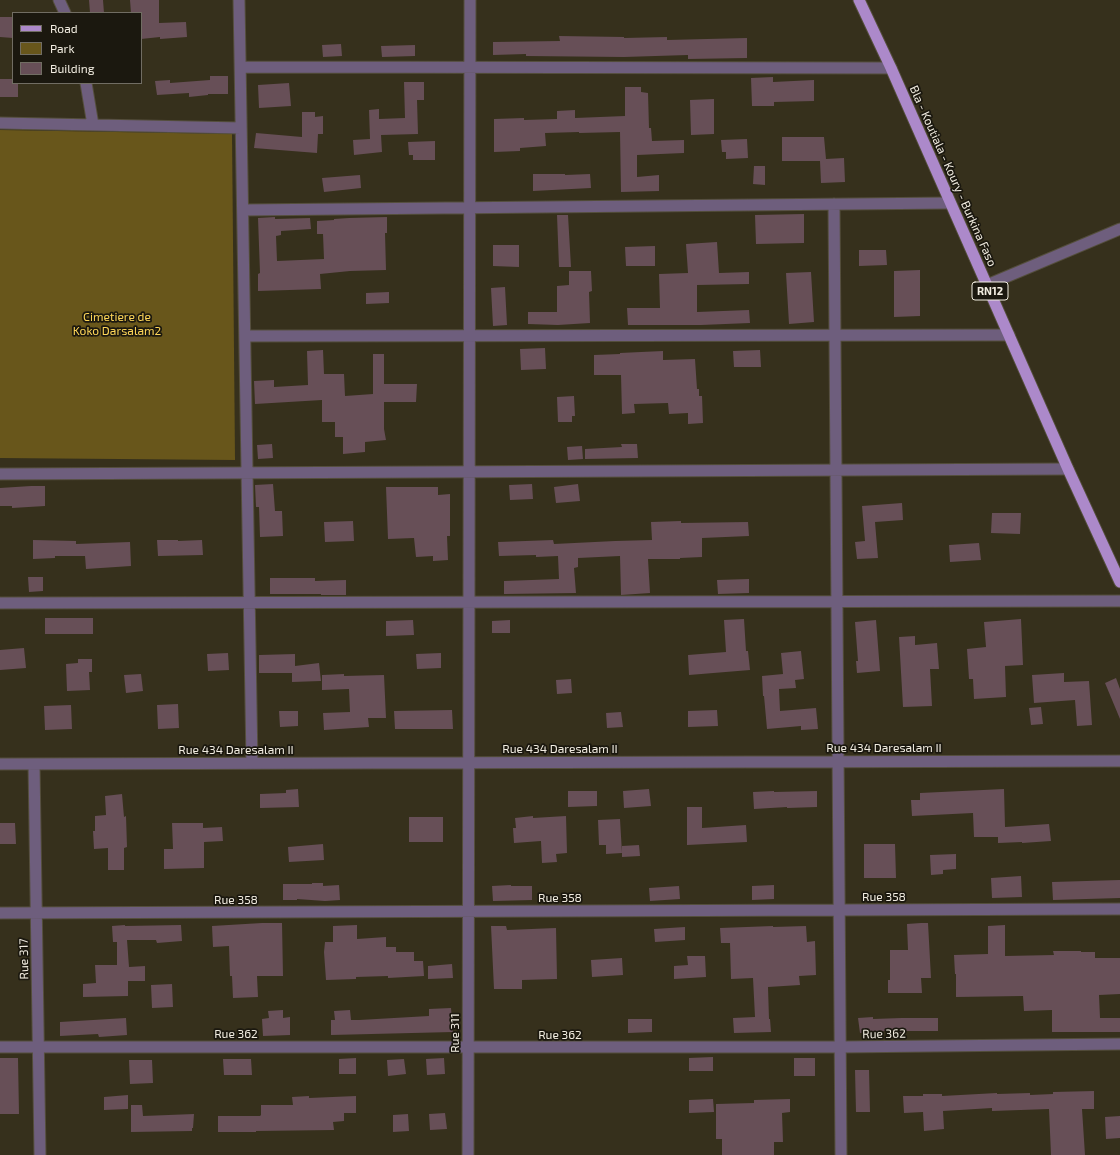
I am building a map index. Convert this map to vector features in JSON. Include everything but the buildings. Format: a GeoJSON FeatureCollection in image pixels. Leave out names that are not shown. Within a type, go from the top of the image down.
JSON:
{"type":"FeatureCollection","features":[{"type":"Feature","properties":{"kind":"main road","name":"Bla - Koutiala - Koury - Burkina Faso"},"geometry":{"type":"LineString","coordinates":[[859,0],[892,68],[950,203],[1120,582]]}},
{"type":"Feature","properties":{"kind":"street"},"geometry":{"type":"LineString","coordinates":[[59,0],[65,12]]}},
{"type":"Feature","properties":{"kind":"street"},"geometry":{"type":"LineString","coordinates":[[239,0],[252,763]]}},
{"type":"Feature","properties":{"kind":"street","name":"Rue 311"},"geometry":{"type":"LineString","coordinates":[[468,1155],[470,0]]}},
{"type":"Feature","properties":{"kind":"street"},"geometry":{"type":"LineString","coordinates":[[240,67],[892,68]]}},
{"type":"Feature","properties":{"kind":"street"},"geometry":{"type":"LineString","coordinates":[[86,84],[92,125]]}},
{"type":"Feature","properties":{"kind":"street"},"geometry":{"type":"LineString","coordinates":[[0,123],[242,128]]}},
{"type":"Feature","properties":{"kind":"street"},"geometry":{"type":"LineString","coordinates":[[243,210],[950,203]]}},
{"type":"Feature","properties":{"kind":"street"},"geometry":{"type":"LineString","coordinates":[[834,204],[842,1155]]}},
{"type":"Feature","properties":{"kind":"street"},"geometry":{"type":"LineString","coordinates":[[987,285],[1120,229]]}},
{"type":"Feature","properties":{"kind":"street"},"geometry":{"type":"LineString","coordinates":[[245,336],[1009,335]]}},
{"type":"Feature","properties":{"kind":"street"},"geometry":{"type":"LineString","coordinates":[[0,474],[1068,469]]}},
{"type":"Feature","properties":{"kind":"street"},"geometry":{"type":"LineString","coordinates":[[0,602],[1120,601]]}},
{"type":"Feature","properties":{"kind":"street","name":"Rue 434 Daresalam II"},"geometry":{"type":"LineString","coordinates":[[0,764],[1120,761]]}},
{"type":"Feature","properties":{"kind":"street","name":"Rue 317"},"geometry":{"type":"LineString","coordinates":[[34,764],[40,1155]]}},
{"type":"Feature","properties":{"kind":"street","name":"Rue 358"},"geometry":{"type":"LineString","coordinates":[[0,913],[1120,909]]}},
{"type":"Feature","properties":{"kind":"street","name":"Rue 362"},"geometry":{"type":"LineString","coordinates":[[0,1047],[841,1048],[1120,1044]]}},
{"type":"Feature","properties":{"kind":"green space","name":"Cimetiere de Koko Darsalam2"},"geometry":{"type":"Polygon","coordinates":[[[0,130],[232,134],[235,460],[0,458],[0,130]]]}}]}
